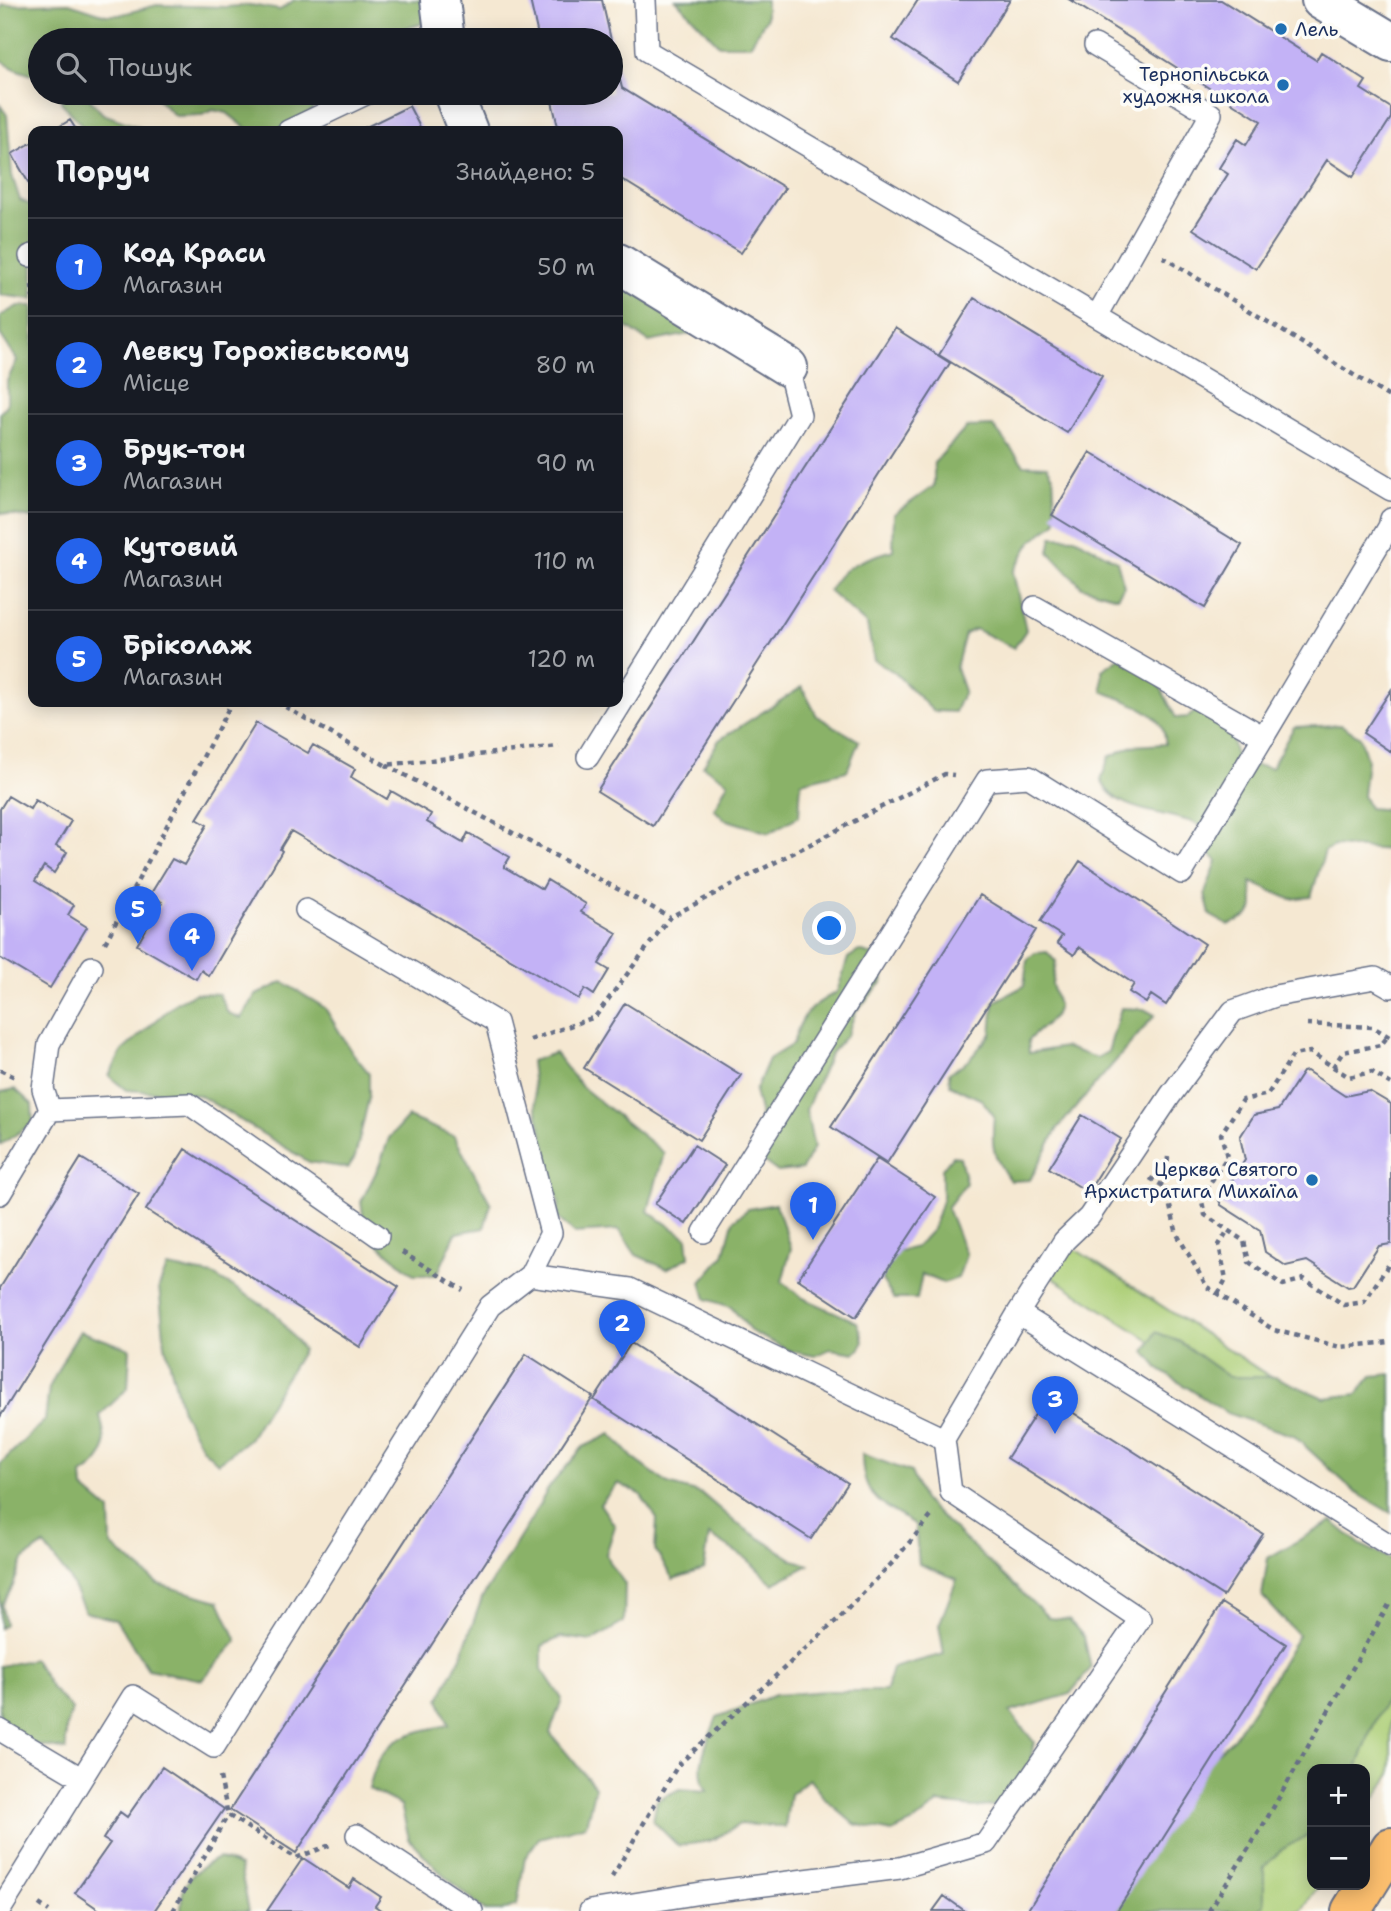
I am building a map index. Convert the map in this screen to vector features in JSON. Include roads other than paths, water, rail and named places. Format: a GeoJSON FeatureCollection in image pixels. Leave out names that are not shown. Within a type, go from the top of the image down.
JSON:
{"type":"FeatureCollection","features":[{"type":"Feature","properties":{"kind":"highway"},"geometry":{"type":"LineString","coordinates":[[1351,1911],[1391,1847]]}},
{"type":"Feature","properties":{"kind":"street"},"geometry":{"type":"LineString","coordinates":[[440,0],[444,28]]}},
{"type":"Feature","properties":{"kind":"street"},"geometry":{"type":"LineString","coordinates":[[1321,0],[1391,42]]}},
{"type":"Feature","properties":{"kind":"street"},"geometry":{"type":"LineString","coordinates":[[458,105],[466,126]]}},
{"type":"Feature","properties":{"kind":"street"},"geometry":{"type":"LineString","coordinates":[[623,266],[788,367]]}},
{"type":"Feature","properties":{"kind":"lane"},"geometry":{"type":"LineString","coordinates":[[645,0],[647,51],[1391,490]]}},
{"type":"Feature","properties":{"kind":"lane"},"geometry":{"type":"LineString","coordinates":[[1095,45],[1211,114],[1097,316]]}},
{"type":"Feature","properties":{"kind":"lane"},"geometry":{"type":"LineString","coordinates":[[299,126],[343,105]]}},
{"type":"Feature","properties":{"kind":"lane"},"geometry":{"type":"LineString","coordinates":[[623,700],[800,415],[788,367]]}},
{"type":"Feature","properties":{"kind":"lane"},"geometry":{"type":"LineString","coordinates":[[704,1232],[987,780],[1029,777],[1182,873],[1390,527],[1391,519]]}},
{"type":"Feature","properties":{"kind":"lane"},"geometry":{"type":"LineString","coordinates":[[1035,607],[1264,737]]}},
{"type":"Feature","properties":{"kind":"lane"},"geometry":{"type":"LineString","coordinates":[[592,750],[619,707]]}},
{"type":"Feature","properties":{"kind":"lane"},"geometry":{"type":"LineString","coordinates":[[0,1910],[133,1696],[214,1747],[490,1306],[530,1275],[551,1233],[496,1022],[306,910]]}},
{"type":"Feature","properties":{"kind":"lane"},"geometry":{"type":"LineString","coordinates":[[0,1194],[50,1110],[43,1088],[49,1044],[92,967]]}},
{"type":"Feature","properties":{"kind":"lane"},"geometry":{"type":"LineString","coordinates":[[591,1911],[900,1868],[986,1843],[1140,1619],[951,1492],[944,1439],[1063,1241],[1089,1217],[1170,1096],[1233,1011],[1275,996],[1375,978],[1391,987]]}},
{"type":"Feature","properties":{"kind":"lane"},"geometry":{"type":"LineString","coordinates":[[50,1110],[189,1104],[378,1236]]}},
{"type":"Feature","properties":{"kind":"lane"},"geometry":{"type":"LineString","coordinates":[[530,1275],[630,1289],[944,1439]]}},
{"type":"Feature","properties":{"kind":"lane"},"geometry":{"type":"LineString","coordinates":[[1018,1313],[1391,1546]]}},
{"type":"Feature","properties":{"kind":"lane"},"geometry":{"type":"LineString","coordinates":[[0,1730],[81,1779]]}},
{"type":"Feature","properties":{"kind":"lane"},"geometry":{"type":"LineString","coordinates":[[357,1835],[472,1911]]}},
{"type":"Feature","properties":{"kind":"place","name":"Лель"},"geometry":{"type":"Point","coordinates":[1281,29]}},
{"type":"Feature","properties":{"kind":"place","name":"Тернопільська художня школа"},"geometry":{"type":"Point","coordinates":[1283,85]}},
{"type":"Feature","properties":{"kind":"place","name":"Бріколаж"},"geometry":{"type":"Point","coordinates":[138,944]}},
{"type":"Feature","properties":{"kind":"place","name":"Кутовий"},"geometry":{"type":"Point","coordinates":[192,971]}},
{"type":"Feature","properties":{"kind":"place","name":"Церква Святого Архистратига Михаїла"},"geometry":{"type":"Point","coordinates":[1312,1180]}},
{"type":"Feature","properties":{"kind":"place","name":"Код Краси"},"geometry":{"type":"Point","coordinates":[813,1240]}},
{"type":"Feature","properties":{"kind":"place","name":"Левку Горохівському"},"geometry":{"type":"Point","coordinates":[622,1358]}},
{"type":"Feature","properties":{"kind":"place","name":"Брук-тон"},"geometry":{"type":"Point","coordinates":[1055,1434]}}]}
